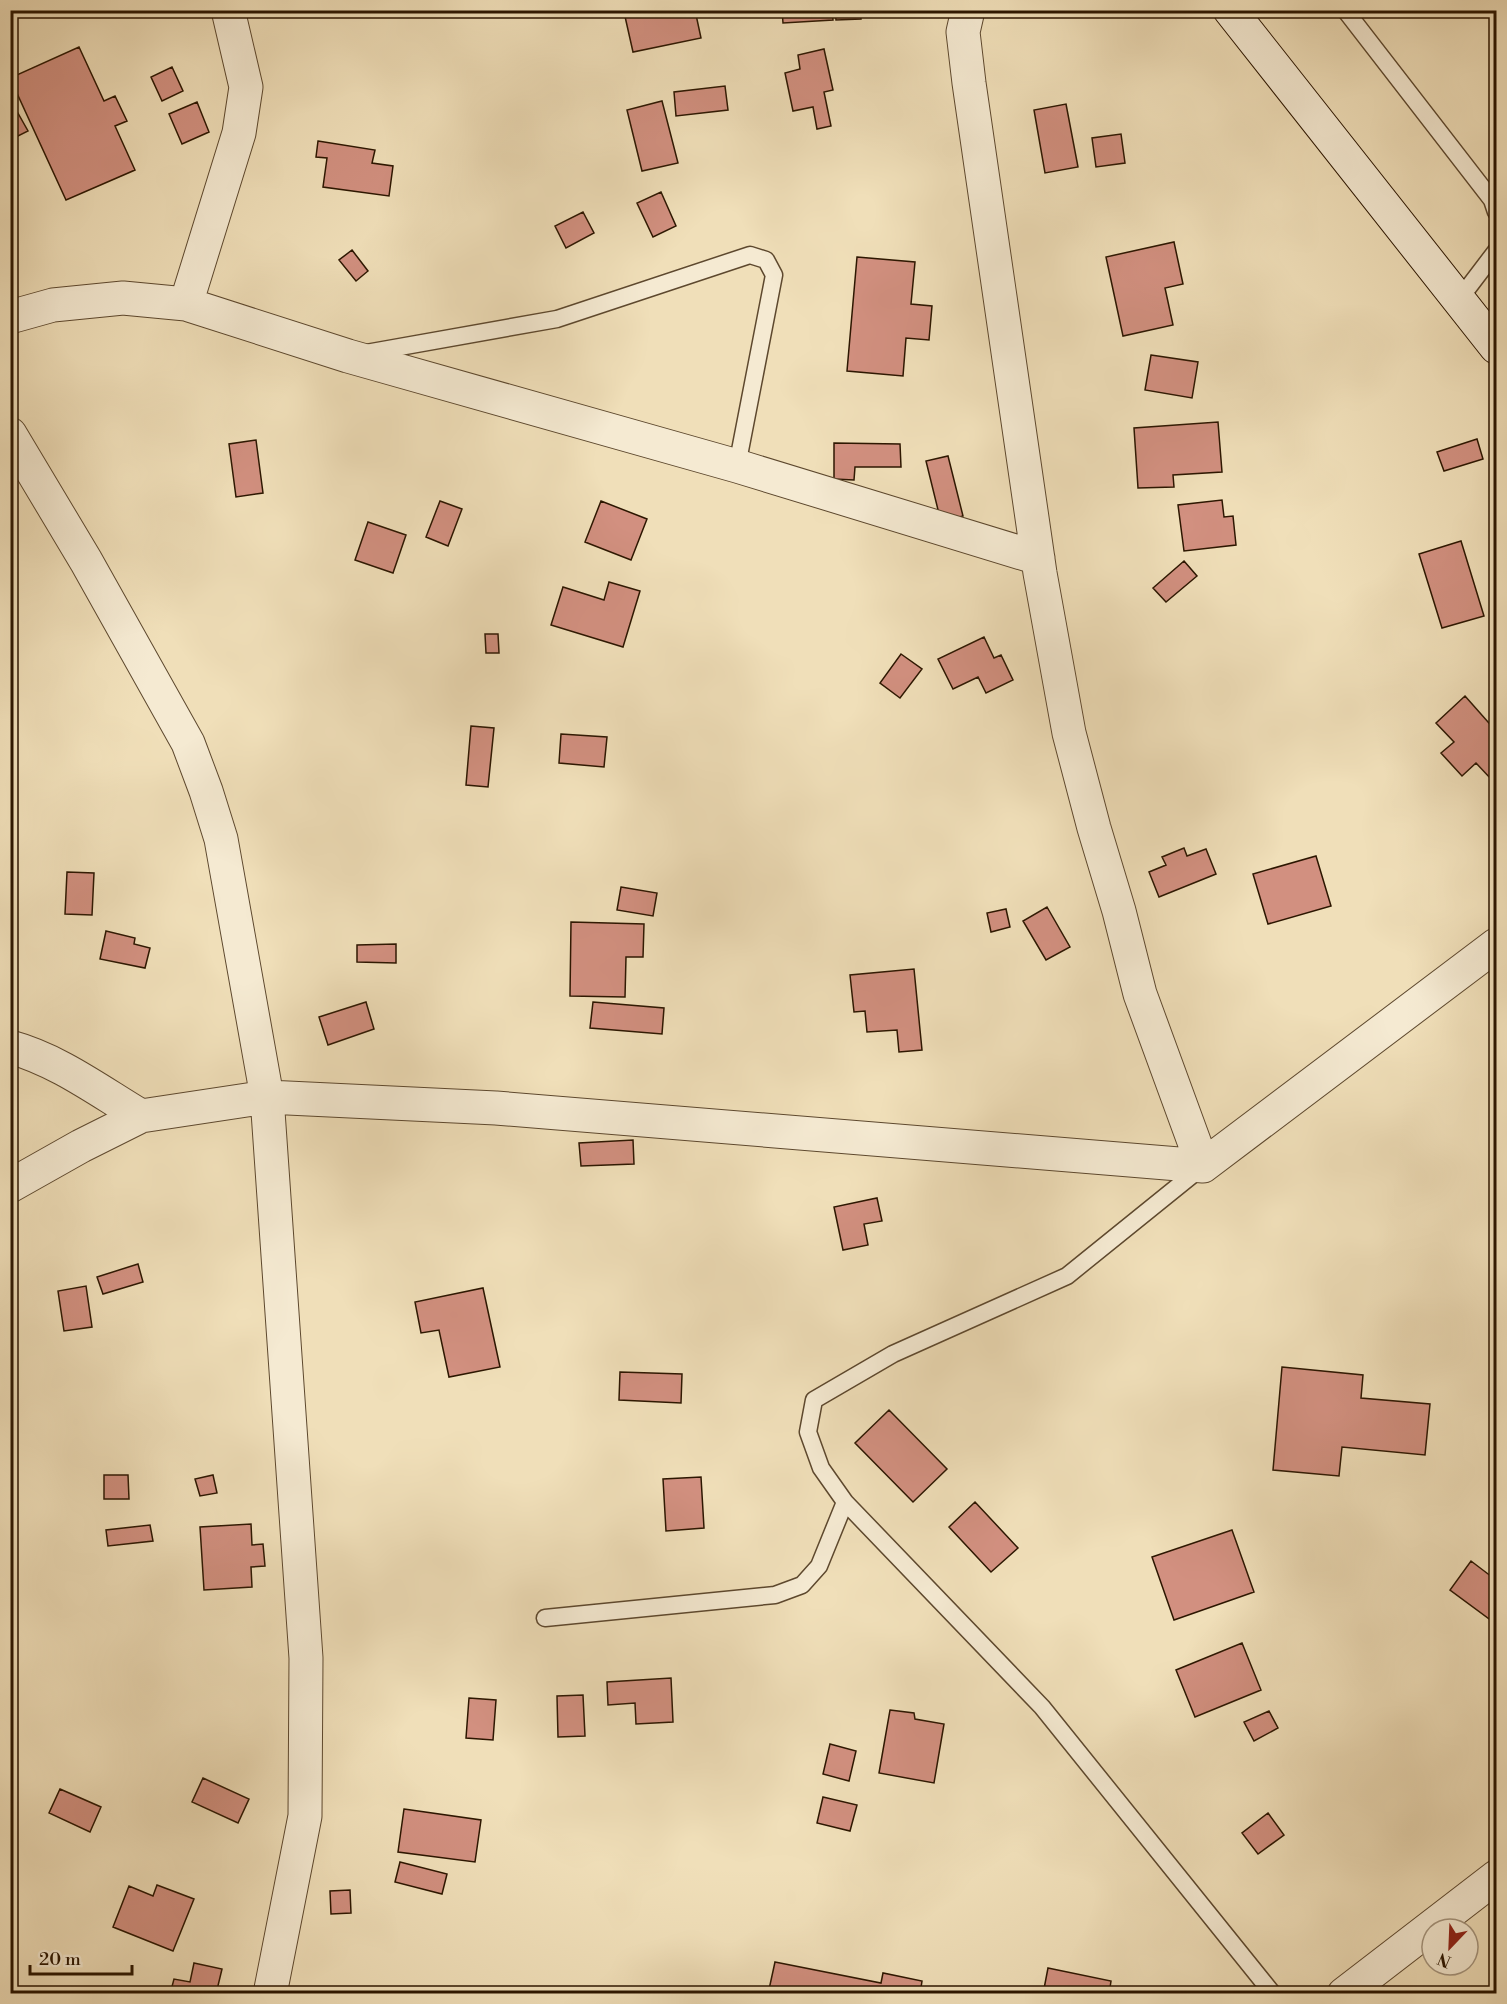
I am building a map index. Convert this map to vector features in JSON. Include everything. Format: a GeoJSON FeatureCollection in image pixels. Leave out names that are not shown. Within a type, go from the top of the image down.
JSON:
{"type":"FeatureCollection","features":[{"type":"Feature","properties":{"kind":"street"},"geometry":{"type":"LineString","coordinates":[[186,304],[240,133],[246,87],[228,10]]}},
{"type":"Feature","properties":{"kind":"street"},"geometry":{"type":"LineString","coordinates":[[968,10],[963,32],[1038,558],[1070,733],[1140,994],[1203,1166]]}},
{"type":"Feature","properties":{"kind":"street"},"geometry":{"type":"LineString","coordinates":[[1230,10],[1458,301],[1497,347]]}},
{"type":"Feature","properties":{"kind":"street"},"geometry":{"type":"LineString","coordinates":[[10,317],[53,305],[123,298],[186,304],[348,356],[737,466],[1038,558]]}},
{"type":"Feature","properties":{"kind":"street"},"geometry":{"type":"LineString","coordinates":[[10,434],[86,561],[182,733],[206,790],[221,839],[267,1097],[306,1659],[305,1816],[270,1994]]}},
{"type":"Feature","properties":{"kind":"street"},"geometry":{"type":"LineString","coordinates":[[10,1186],[81,1146],[141,1116],[267,1097],[496,1108],[1203,1166],[1497,945]]}},
{"type":"Feature","properties":{"kind":"street"},"geometry":{"type":"LineString","coordinates":[[10,1047],[53,1062],[141,1116]]}},
{"type":"Feature","properties":{"kind":"street"},"geometry":{"type":"LineString","coordinates":[[1344,1994],[1497,1877]]}},
{"type":"Feature","properties":{"kind":"lane"},"geometry":{"type":"LineString","coordinates":[[1345,10],[1492,200],[1497,212]]}},
{"type":"Feature","properties":{"kind":"lane"},"geometry":{"type":"LineString","coordinates":[[1458,301],[1497,251]]}},
{"type":"Feature","properties":{"kind":"lane"},"geometry":{"type":"LineString","coordinates":[[348,356],[557,320],[750,255],[766,260],[774,275],[737,466]]}},
{"type":"Feature","properties":{"kind":"lane"},"geometry":{"type":"LineString","coordinates":[[1203,1166],[1067,1276],[893,1354],[814,1400],[808,1432],[821,1468],[845,1502],[1042,1707],[1273,1994]]}},
{"type":"Feature","properties":{"kind":"lane"},"geometry":{"type":"LineString","coordinates":[[545,1618],[775,1595],[802,1585],[819,1566],[845,1502]]}},
{"type":"Feature","properties":{"kind":"building"},"geometry":{"type":"Polygon","coordinates":[[[695,10],[701,38],[633,52],[624,12],[695,10]]]}},
{"type":"Feature","properties":{"kind":"building"},"geometry":{"type":"Polygon","coordinates":[[[782,10],[832,10],[833,20],[783,23],[782,10]]]}},
{"type":"Feature","properties":{"kind":"building"},"geometry":{"type":"Polygon","coordinates":[[[835,10],[860,10],[861,19],[836,20],[835,10]]]}},
{"type":"Feature","properties":{"kind":"building"},"geometry":{"type":"Polygon","coordinates":[[[79,47],[104,101],[115,96],[127,121],[115,126],[135,170],[66,200],[10,78],[79,47]]]}},
{"type":"Feature","properties":{"kind":"building"},"geometry":{"type":"Polygon","coordinates":[[[824,49],[833,90],[824,92],[831,126],[817,129],[813,107],[793,111],[785,73],[800,69],[798,55],[824,49]]]}},
{"type":"Feature","properties":{"kind":"building"},"geometry":{"type":"Polygon","coordinates":[[[172,67],[183,91],[162,101],[151,77],[172,67]]]}},
{"type":"Feature","properties":{"kind":"building"},"geometry":{"type":"Polygon","coordinates":[[[725,86],[728,110],[676,116],[674,92],[725,86]]]}},
{"type":"Feature","properties":{"kind":"building"},"geometry":{"type":"Polygon","coordinates":[[[10,99],[28,131],[10,140],[10,99]]]}},
{"type":"Feature","properties":{"kind":"building"},"geometry":{"type":"Polygon","coordinates":[[[662,101],[678,163],[642,171],[627,110],[662,101]]]}},
{"type":"Feature","properties":{"kind":"building"},"geometry":{"type":"Polygon","coordinates":[[[197,102],[209,132],[182,144],[169,114],[197,102]]]}},
{"type":"Feature","properties":{"kind":"building"},"geometry":{"type":"Polygon","coordinates":[[[1066,104],[1078,167],[1045,173],[1034,110],[1066,104]]]}},
{"type":"Feature","properties":{"kind":"building"},"geometry":{"type":"Polygon","coordinates":[[[1121,134],[1125,163],[1096,167],[1092,138],[1121,134]]]}},
{"type":"Feature","properties":{"kind":"building"},"geometry":{"type":"Polygon","coordinates":[[[318,141],[375,150],[372,163],[393,166],[389,196],[323,187],[327,158],[316,157],[318,141]]]}},
{"type":"Feature","properties":{"kind":"building"},"geometry":{"type":"Polygon","coordinates":[[[661,192],[676,226],[653,237],[637,203],[661,192]]]}},
{"type":"Feature","properties":{"kind":"building"},"geometry":{"type":"Polygon","coordinates":[[[583,212],[594,233],[566,248],[555,226],[583,212]]]}},
{"type":"Feature","properties":{"kind":"building"},"geometry":{"type":"Polygon","coordinates":[[[1174,242],[1183,284],[1165,288],[1173,325],[1123,336],[1106,257],[1174,242]]]}},
{"type":"Feature","properties":{"kind":"building"},"geometry":{"type":"Polygon","coordinates":[[[352,250],[368,271],[356,281],[339,260],[352,250]]]}},
{"type":"Feature","properties":{"kind":"building"},"geometry":{"type":"Polygon","coordinates":[[[857,257],[915,262],[911,304],[932,306],[929,340],[906,338],[903,376],[847,371],[857,257]]]}},
{"type":"Feature","properties":{"kind":"building"},"geometry":{"type":"Polygon","coordinates":[[[1151,355],[1198,362],[1192,398],[1145,390],[1151,355]]]}},
{"type":"Feature","properties":{"kind":"building"},"geometry":{"type":"Polygon","coordinates":[[[1218,422],[1222,472],[1173,475],[1174,487],[1138,488],[1134,428],[1218,422]]]}},
{"type":"Feature","properties":{"kind":"building"},"geometry":{"type":"Polygon","coordinates":[[[1477,439],[1483,459],[1444,471],[1437,452],[1477,439]]]}},
{"type":"Feature","properties":{"kind":"building"},"geometry":{"type":"Polygon","coordinates":[[[256,440],[263,493],[236,497],[229,444],[256,440]]]}},
{"type":"Feature","properties":{"kind":"building"},"geometry":{"type":"Polygon","coordinates":[[[834,443],[900,444],[901,467],[855,467],[854,480],[834,479],[834,443]]]}},
{"type":"Feature","properties":{"kind":"building"},"geometry":{"type":"Polygon","coordinates":[[[948,456],[963,516],[941,522],[926,461],[948,456]]]}},
{"type":"Feature","properties":{"kind":"building"},"geometry":{"type":"Polygon","coordinates":[[[1222,500],[1224,517],[1233,516],[1236,545],[1184,551],[1178,505],[1222,500]]]}},
{"type":"Feature","properties":{"kind":"building"},"geometry":{"type":"Polygon","coordinates":[[[440,501],[462,509],[448,546],[426,537],[440,501]]]}},
{"type":"Feature","properties":{"kind":"building"},"geometry":{"type":"Polygon","coordinates":[[[601,501],[647,519],[631,560],[585,542],[601,501]]]}},
{"type":"Feature","properties":{"kind":"building"},"geometry":{"type":"Polygon","coordinates":[[[368,522],[406,535],[393,573],[355,560],[368,522]]]}},
{"type":"Feature","properties":{"kind":"building"},"geometry":{"type":"Polygon","coordinates":[[[1461,541],[1484,616],[1442,628],[1419,554],[1461,541]]]}},
{"type":"Feature","properties":{"kind":"building"},"geometry":{"type":"Polygon","coordinates":[[[1184,561],[1197,576],[1166,602],[1153,588],[1184,561]]]}},
{"type":"Feature","properties":{"kind":"building"},"geometry":{"type":"Polygon","coordinates":[[[609,582],[640,591],[623,647],[551,625],[563,587],[604,600],[609,582]]]}},
{"type":"Feature","properties":{"kind":"building"},"geometry":{"type":"Polygon","coordinates":[[[485,634],[498,634],[499,653],[486,653],[485,634]]]}},
{"type":"Feature","properties":{"kind":"building"},"geometry":{"type":"Polygon","coordinates":[[[984,637],[994,658],[1001,655],[1013,680],[986,693],[978,677],[953,689],[938,659],[984,637]]]}},
{"type":"Feature","properties":{"kind":"building"},"geometry":{"type":"Polygon","coordinates":[[[901,654],[922,669],[900,698],[880,683],[901,654]]]}},
{"type":"Feature","properties":{"kind":"building"},"geometry":{"type":"Polygon","coordinates":[[[1465,696],[1496,731],[1496,774],[1491,779],[1476,763],[1462,776],[1441,753],[1454,742],[1436,723],[1465,696]]]}},
{"type":"Feature","properties":{"kind":"building"},"geometry":{"type":"Polygon","coordinates":[[[471,726],[494,728],[488,787],[466,785],[471,726]]]}},
{"type":"Feature","properties":{"kind":"building"},"geometry":{"type":"Polygon","coordinates":[[[561,734],[607,737],[604,767],[559,763],[561,734]]]}},
{"type":"Feature","properties":{"kind":"building"},"geometry":{"type":"Polygon","coordinates":[[[1184,848],[1187,856],[1206,849],[1216,874],[1159,897],[1149,872],[1166,865],[1162,857],[1184,848]]]}},
{"type":"Feature","properties":{"kind":"building"},"geometry":{"type":"Polygon","coordinates":[[[1316,856],[1331,906],[1268,924],[1253,874],[1316,856]]]}},
{"type":"Feature","properties":{"kind":"building"},"geometry":{"type":"Polygon","coordinates":[[[67,872],[94,873],[92,915],[65,914],[67,872]]]}},
{"type":"Feature","properties":{"kind":"building"},"geometry":{"type":"Polygon","coordinates":[[[621,887],[657,893],[653,916],[617,910],[621,887]]]}},
{"type":"Feature","properties":{"kind":"building"},"geometry":{"type":"Polygon","coordinates":[[[1047,907],[1070,947],[1046,960],[1023,921],[1047,907]]]}},
{"type":"Feature","properties":{"kind":"building"},"geometry":{"type":"Polygon","coordinates":[[[1006,909],[1010,927],[991,932],[987,913],[1006,909]]]}},
{"type":"Feature","properties":{"kind":"building"},"geometry":{"type":"Polygon","coordinates":[[[571,922],[644,924],[643,957],[626,957],[625,997],[570,996],[571,922]]]}},
{"type":"Feature","properties":{"kind":"building"},"geometry":{"type":"Polygon","coordinates":[[[106,931],[135,938],[134,944],[150,948],[145,968],[100,959],[106,931]]]}},
{"type":"Feature","properties":{"kind":"building"},"geometry":{"type":"Polygon","coordinates":[[[396,944],[396,963],[357,962],[357,945],[396,944]]]}},
{"type":"Feature","properties":{"kind":"building"},"geometry":{"type":"Polygon","coordinates":[[[914,969],[922,1050],[899,1052],[897,1030],[867,1032],[865,1011],[854,1012],[850,975],[914,969]]]}},
{"type":"Feature","properties":{"kind":"building"},"geometry":{"type":"Polygon","coordinates":[[[366,1002],[374,1029],[328,1045],[319,1017],[366,1002]]]}},
{"type":"Feature","properties":{"kind":"building"},"geometry":{"type":"Polygon","coordinates":[[[593,1002],[664,1008],[662,1034],[590,1028],[593,1002]]]}},
{"type":"Feature","properties":{"kind":"building"},"geometry":{"type":"Polygon","coordinates":[[[633,1140],[634,1164],[581,1166],[579,1143],[633,1140]]]}},
{"type":"Feature","properties":{"kind":"building"},"geometry":{"type":"Polygon","coordinates":[[[877,1198],[882,1221],[864,1224],[868,1245],[843,1250],[834,1207],[877,1198]]]}},
{"type":"Feature","properties":{"kind":"building"},"geometry":{"type":"Polygon","coordinates":[[[138,1264],[143,1282],[103,1294],[97,1277],[138,1264]]]}},
{"type":"Feature","properties":{"kind":"building"},"geometry":{"type":"Polygon","coordinates":[[[86,1286],[92,1327],[64,1331],[58,1291],[86,1286]]]}},
{"type":"Feature","properties":{"kind":"building"},"geometry":{"type":"Polygon","coordinates":[[[483,1288],[500,1367],[449,1377],[439,1330],[421,1333],[415,1302],[483,1288]]]}},
{"type":"Feature","properties":{"kind":"building"},"geometry":{"type":"Polygon","coordinates":[[[1282,1367],[1363,1375],[1361,1398],[1430,1404],[1425,1455],[1342,1447],[1339,1476],[1273,1470],[1282,1367]]]}},
{"type":"Feature","properties":{"kind":"building"},"geometry":{"type":"Polygon","coordinates":[[[620,1372],[682,1374],[681,1403],[619,1400],[620,1372]]]}},
{"type":"Feature","properties":{"kind":"building"},"geometry":{"type":"Polygon","coordinates":[[[889,1410],[947,1469],[913,1502],[855,1443],[889,1410]]]}},
{"type":"Feature","properties":{"kind":"building"},"geometry":{"type":"Polygon","coordinates":[[[104,1475],[128,1475],[129,1499],[104,1499],[104,1475]]]}},
{"type":"Feature","properties":{"kind":"building"},"geometry":{"type":"Polygon","coordinates":[[[213,1475],[217,1493],[200,1496],[195,1479],[213,1475]]]}},
{"type":"Feature","properties":{"kind":"building"},"geometry":{"type":"Polygon","coordinates":[[[701,1477],[704,1528],[666,1531],[663,1479],[701,1477]]]}},
{"type":"Feature","properties":{"kind":"building"},"geometry":{"type":"Polygon","coordinates":[[[975,1502],[1018,1548],[991,1572],[949,1527],[975,1502]]]}},
{"type":"Feature","properties":{"kind":"building"},"geometry":{"type":"Polygon","coordinates":[[[251,1524],[252,1545],[263,1544],[265,1566],[251,1567],[252,1587],[204,1590],[200,1527],[251,1524]]]}},
{"type":"Feature","properties":{"kind":"building"},"geometry":{"type":"Polygon","coordinates":[[[150,1525],[153,1541],[108,1546],[106,1530],[150,1525]]]}},
{"type":"Feature","properties":{"kind":"building"},"geometry":{"type":"Polygon","coordinates":[[[1232,1530],[1254,1592],[1174,1620],[1152,1557],[1232,1530]]]}},
{"type":"Feature","properties":{"kind":"building"},"geometry":{"type":"Polygon","coordinates":[[[1471,1561],[1496,1580],[1496,1624],[1450,1590],[1471,1561]]]}},
{"type":"Feature","properties":{"kind":"building"},"geometry":{"type":"Polygon","coordinates":[[[1242,1643],[1261,1690],[1195,1717],[1176,1670],[1242,1643]]]}},
{"type":"Feature","properties":{"kind":"building"},"geometry":{"type":"Polygon","coordinates":[[[671,1678],[673,1722],[636,1724],[635,1703],[608,1705],[607,1682],[671,1678]]]}},
{"type":"Feature","properties":{"kind":"building"},"geometry":{"type":"Polygon","coordinates":[[[583,1695],[585,1736],[558,1737],[557,1696],[583,1695]]]}},
{"type":"Feature","properties":{"kind":"building"},"geometry":{"type":"Polygon","coordinates":[[[469,1698],[496,1700],[493,1740],[466,1738],[469,1698]]]}},
{"type":"Feature","properties":{"kind":"building"},"geometry":{"type":"Polygon","coordinates":[[[890,1710],[914,1713],[915,1719],[944,1724],[934,1783],[879,1773],[890,1710]]]}},
{"type":"Feature","properties":{"kind":"building"},"geometry":{"type":"Polygon","coordinates":[[[1269,1711],[1278,1728],[1254,1741],[1244,1722],[1269,1711]]]}},
{"type":"Feature","properties":{"kind":"building"},"geometry":{"type":"Polygon","coordinates":[[[830,1744],[856,1751],[849,1781],[823,1774],[830,1744]]]}},
{"type":"Feature","properties":{"kind":"building"},"geometry":{"type":"Polygon","coordinates":[[[203,1778],[249,1799],[238,1823],[192,1802],[203,1778]]]}},
{"type":"Feature","properties":{"kind":"building"},"geometry":{"type":"Polygon","coordinates":[[[60,1789],[101,1807],[90,1832],[49,1813],[60,1789]]]}},
{"type":"Feature","properties":{"kind":"building"},"geometry":{"type":"Polygon","coordinates":[[[823,1797],[857,1805],[850,1831],[817,1823],[823,1797]]]}},
{"type":"Feature","properties":{"kind":"building"},"geometry":{"type":"Polygon","coordinates":[[[404,1809],[481,1820],[475,1862],[398,1852],[404,1809]]]}},
{"type":"Feature","properties":{"kind":"building"},"geometry":{"type":"Polygon","coordinates":[[[1268,1813],[1284,1835],[1258,1854],[1242,1833],[1268,1813]]]}},
{"type":"Feature","properties":{"kind":"building"},"geometry":{"type":"Polygon","coordinates":[[[400,1862],[447,1874],[442,1894],[395,1882],[400,1862]]]}},
{"type":"Feature","properties":{"kind":"building"},"geometry":{"type":"Polygon","coordinates":[[[157,1885],[194,1899],[173,1951],[113,1927],[129,1886],[153,1896],[157,1885]]]}},
{"type":"Feature","properties":{"kind":"building"},"geometry":{"type":"Polygon","coordinates":[[[350,1890],[351,1913],[331,1914],[330,1891],[350,1890]]]}},
{"type":"Feature","properties":{"kind":"building"},"geometry":{"type":"Polygon","coordinates":[[[775,1962],[881,1983],[883,1973],[922,1981],[920,1994],[768,1994],[775,1962]]]}},
{"type":"Feature","properties":{"kind":"building"},"geometry":{"type":"Polygon","coordinates":[[[194,1963],[222,1969],[216,1994],[170,1994],[174,1979],[190,1982],[194,1963]]]}},
{"type":"Feature","properties":{"kind":"building"},"geometry":{"type":"Polygon","coordinates":[[[1048,1968],[1111,1981],[1109,1994],[1043,1994],[1048,1968]]]}}]}
